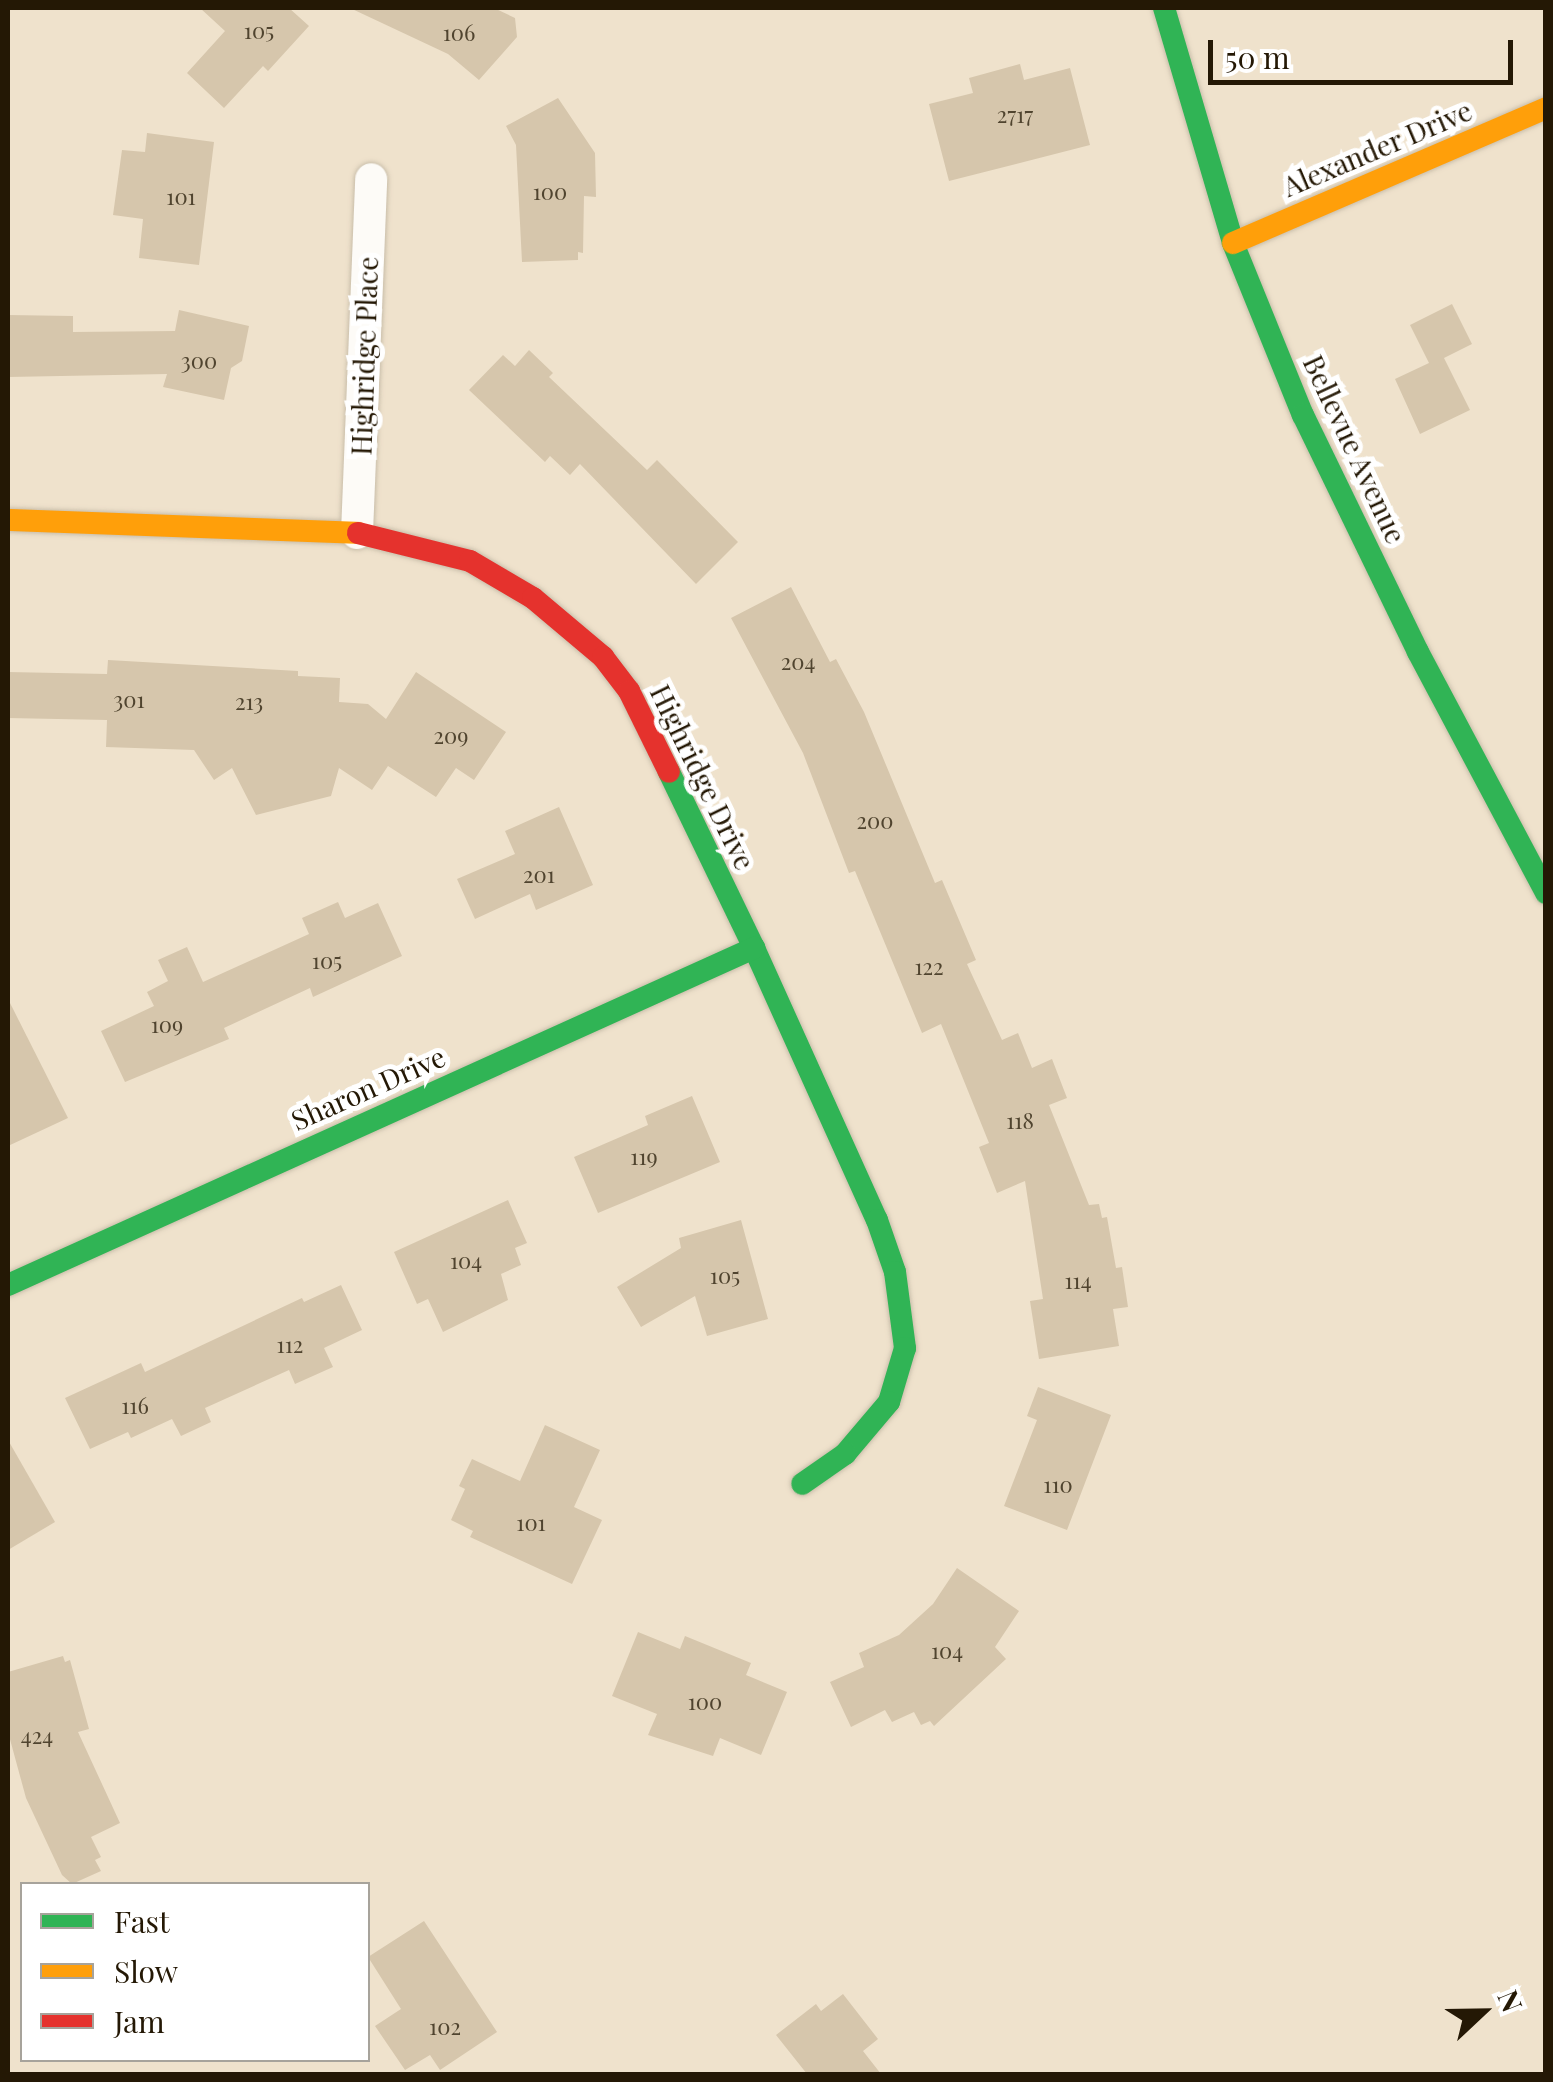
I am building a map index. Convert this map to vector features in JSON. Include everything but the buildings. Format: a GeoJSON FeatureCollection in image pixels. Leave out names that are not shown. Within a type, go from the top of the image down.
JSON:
{"type":"FeatureCollection","features":[{"type":"Feature","properties":{"kind":"street","name":"Bellevue Avenue"},"geometry":{"type":"LineString","coordinates":[[1164,8],[1233,243],[1303,415],[1418,652],[1546,893]]}},
{"type":"Feature","properties":{"kind":"street","name":"Alexander Drive"},"geometry":{"type":"LineString","coordinates":[[1233,243],[1546,108]]}},
{"type":"Feature","properties":{"kind":"street","name":"Highridge Place"},"geometry":{"type":"LineString","coordinates":[[356,533],[371,178]]}},
{"type":"Feature","properties":{"kind":"street","name":"Highridge Drive"},"geometry":{"type":"LineString","coordinates":[[8,520],[356,533],[419,544],[470,561],[533,598],[603,657],[629,691],[754,948],[877,1220],[895,1272],[905,1348],[889,1402],[845,1454],[802,1484]]}},
{"type":"Feature","properties":{"kind":"street","name":"Sharon Drive"},"geometry":{"type":"LineString","coordinates":[[8,1286],[754,948]]}},
{"type":"Feature","properties":{"kind":"traffic: fast"},"geometry":{"type":"LineString","coordinates":[[1164,8],[1233,243],[1303,415],[1418,652],[1546,893]]}},
{"type":"Feature","properties":{"kind":"traffic: fast"},"geometry":{"type":"LineString","coordinates":[[669,772],[877,1220],[895,1272],[905,1348],[889,1402],[845,1454],[802,1484]]}},
{"type":"Feature","properties":{"kind":"traffic: fast"},"geometry":{"type":"LineString","coordinates":[[8,1285],[754,948]]}},
{"type":"Feature","properties":{"kind":"traffic: slow"},"geometry":{"type":"LineString","coordinates":[[1233,243],[1546,108]]}},
{"type":"Feature","properties":{"kind":"traffic: slow"},"geometry":{"type":"LineString","coordinates":[[8,520],[358,533]]}},
{"type":"Feature","properties":{"kind":"traffic: jam"},"geometry":{"type":"LineString","coordinates":[[358,533],[470,561],[533,598],[603,657],[629,691],[669,772]]}}]}
